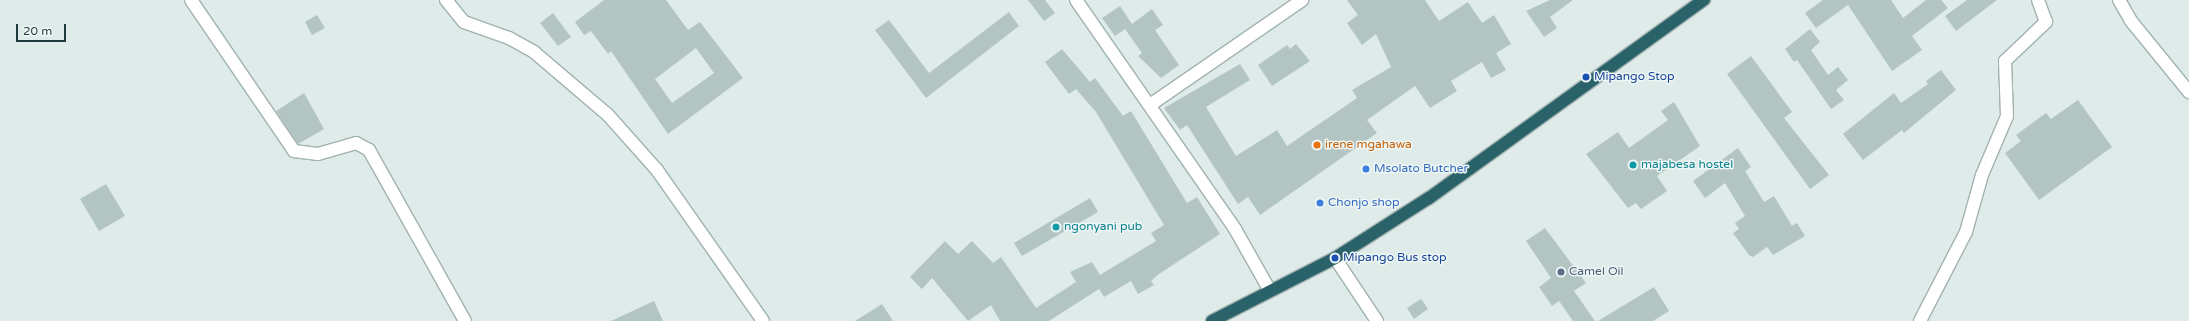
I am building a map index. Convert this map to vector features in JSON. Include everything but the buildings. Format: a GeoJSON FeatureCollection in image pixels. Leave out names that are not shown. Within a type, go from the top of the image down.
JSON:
{"type":"FeatureCollection","features":[{"type":"Feature","properties":{"kind":"highway"},"geometry":{"type":"LineString","coordinates":[[1212,321],[1269,289],[1335,258],[1429,198],[1704,0]]}},
{"type":"Feature","properties":{"kind":"street"},"geometry":{"type":"LineString","coordinates":[[190,0],[294,152],[318,154],[356,143],[368,150],[465,321]]}},
{"type":"Feature","properties":{"kind":"street"},"geometry":{"type":"LineString","coordinates":[[446,0],[464,22],[509,38],[534,52],[608,115],[657,170],[763,321]]}},
{"type":"Feature","properties":{"kind":"street"},"geometry":{"type":"LineString","coordinates":[[1076,0],[1235,229],[1269,289]]}},
{"type":"Feature","properties":{"kind":"street"},"geometry":{"type":"LineString","coordinates":[[1150,105],[1302,0]]}},
{"type":"Feature","properties":{"kind":"street"},"geometry":{"type":"LineString","coordinates":[[1920,321],[1966,232],[1982,175],[2007,116],[2005,61],[2046,22],[2038,0]]}},
{"type":"Feature","properties":{"kind":"street"},"geometry":{"type":"LineString","coordinates":[[2119,0],[2131,21],[2189,92]]}},
{"type":"Feature","properties":{"kind":"street"},"geometry":{"type":"LineString","coordinates":[[1335,258],[1377,321]]}},
{"type":"Feature","properties":{"kind":"place","name":"Mipango Stop"},"geometry":{"type":"Point","coordinates":[1586,77]}},
{"type":"Feature","properties":{"kind":"place","name":"irene mgahawa"},"geometry":{"type":"Point","coordinates":[1317,145]}},
{"type":"Feature","properties":{"kind":"place","name":"majabesa hostel"},"geometry":{"type":"Point","coordinates":[1633,165]}},
{"type":"Feature","properties":{"kind":"place","name":"Msolato Butcher"},"geometry":{"type":"Point","coordinates":[1366,169]}},
{"type":"Feature","properties":{"kind":"place","name":"Chonjo shop"},"geometry":{"type":"Point","coordinates":[1320,203]}},
{"type":"Feature","properties":{"kind":"place","name":"ngonyani pub"},"geometry":{"type":"Point","coordinates":[1056,227]}},
{"type":"Feature","properties":{"kind":"place","name":"Mipango Bus stop"},"geometry":{"type":"Point","coordinates":[1335,258]}},
{"type":"Feature","properties":{"kind":"place","name":"Camel Oil"},"geometry":{"type":"Point","coordinates":[1561,272]}}]}
